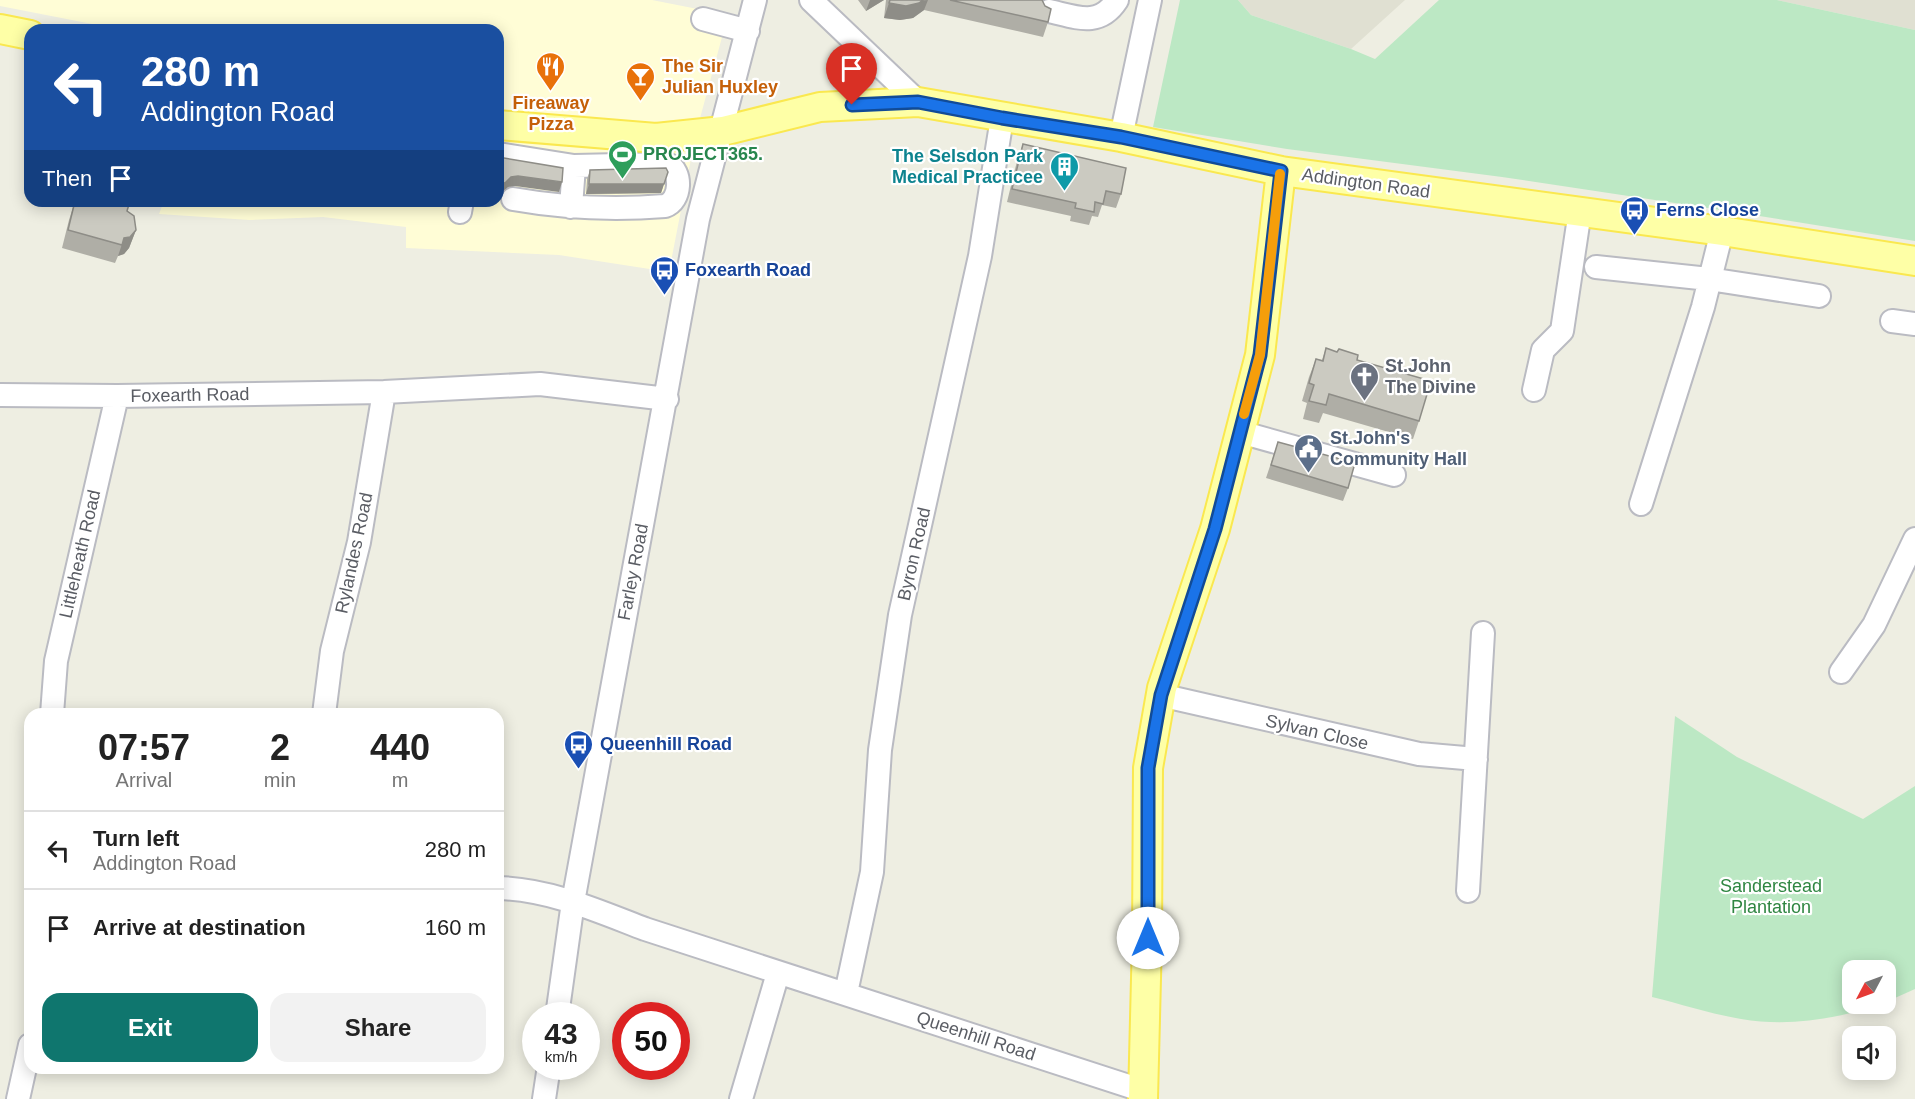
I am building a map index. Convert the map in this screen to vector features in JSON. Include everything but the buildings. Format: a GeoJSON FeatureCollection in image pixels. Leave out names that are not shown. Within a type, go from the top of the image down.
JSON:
{"type":"FeatureCollection","features":[{"type":"Feature","properties":{"kind":"main road"},"geometry":{"type":"LineString","coordinates":[[0,28],[24,34]]}},
{"type":"Feature","properties":{"kind":"main road","name":"Addington Road"},"geometry":{"type":"LineString","coordinates":[[504,125],[656,138],[682,137],[723,131],[820,107],[918,102],[1121,137],[1281,171],[1722,231],[1915,261]]}},
{"type":"Feature","properties":{"kind":"main road"},"geometry":{"type":"LineString","coordinates":[[1144,1095],[1148,938],[1148,768],[1161,695],[1215,529],[1260,355],[1281,171]]}},
{"type":"Feature","properties":{"kind":"street","name":"Farley Road"},"geometry":{"type":"LineString","coordinates":[[559,1002],[573,902],[667,399],[698,219],[723,131],[755,0]]}},
{"type":"Feature","properties":{"kind":"street"},"geometry":{"type":"LineString","coordinates":[[811,0],[918,102]]}},
{"type":"Feature","properties":{"kind":"street"},"geometry":{"type":"LineString","coordinates":[[1049,11],[1089,20],[1110,12],[1117,0]]}},
{"type":"Feature","properties":{"kind":"street"},"geometry":{"type":"LineString","coordinates":[[1121,137],[1150,0]]}},
{"type":"Feature","properties":{"kind":"street"},"geometry":{"type":"LineString","coordinates":[[703,20],[748,31]]}},
{"type":"Feature","properties":{"kind":"street","name":"Byron Road"},"geometry":{"type":"LineString","coordinates":[[846,993],[872,872],[880,750],[900,615],[980,256],[1002,118]]}},
{"type":"Feature","properties":{"kind":"street"},"geometry":{"type":"LineString","coordinates":[[667,164],[682,137]]}},
{"type":"Feature","properties":{"kind":"street"},"geometry":{"type":"LineString","coordinates":[[504,155],[574,166],[667,164],[675,170],[677,180],[676,197],[668,205],[635,208],[571,207],[513,199]]}},
{"type":"Feature","properties":{"kind":"street"},"geometry":{"type":"LineString","coordinates":[[571,207],[574,166]]}},
{"type":"Feature","properties":{"kind":"street"},"geometry":{"type":"LineString","coordinates":[[1534,390],[1543,350],[1562,331],[1580,211]]}},
{"type":"Feature","properties":{"kind":"street"},"geometry":{"type":"LineString","coordinates":[[1641,504],[1686,362],[1722,231]]}},
{"type":"Feature","properties":{"kind":"street"},"geometry":{"type":"LineString","coordinates":[[1596,267],[1709,279],[1820,296]]}},
{"type":"Feature","properties":{"kind":"street"},"geometry":{"type":"LineString","coordinates":[[1892,321],[1915,324]]}},
{"type":"Feature","properties":{"kind":"street","name":"Foxearth Road"},"geometry":{"type":"LineString","coordinates":[[0,395],[117,396],[384,392],[540,384],[667,399]]}},
{"type":"Feature","properties":{"kind":"street","name":"Rylandes Road"},"geometry":{"type":"LineString","coordinates":[[325,708],[332,651],[359,542],[384,392]]}},
{"type":"Feature","properties":{"kind":"street","name":"Littleheath Road"},"geometry":{"type":"LineString","coordinates":[[52,708],[56,661],[117,396]]}},
{"type":"Feature","properties":{"kind":"street"},"geometry":{"type":"LineString","coordinates":[[1240,432],[1394,475]]}},
{"type":"Feature","properties":{"kind":"street"},"geometry":{"type":"LineString","coordinates":[[1841,672],[1874,625],[1915,539]]}},
{"type":"Feature","properties":{"kind":"street"},"geometry":{"type":"LineString","coordinates":[[1468,891],[1483,633]]}},
{"type":"Feature","properties":{"kind":"street","name":"Sylvan Close"},"geometry":{"type":"LineString","coordinates":[[1161,695],[1419,754],[1476,759]]}},
{"type":"Feature","properties":{"kind":"street","name":"Queenhill Road"},"geometry":{"type":"LineString","coordinates":[[504,888],[517,889],[573,902],[645,929],[846,993],[1144,1095]]}},
{"type":"Feature","properties":{"kind":"street"},"geometry":{"type":"LineString","coordinates":[[741,1099],[778,973]]}},
{"type":"Feature","properties":{"kind":"street"},"geometry":{"type":"LineString","coordinates":[[18,1099],[24,1072]]}},
{"type":"Feature","properties":{"kind":"street"},"geometry":{"type":"LineString","coordinates":[[544,1099],[547,1080]]}},
{"type":"Feature","properties":{"kind":"shaded area"},"geometry":{"type":"Polygon","coordinates":[[[0,0],[652,0],[728,15],[696,133],[669,272],[559,255],[406,248],[406,227],[323,217],[250,220],[159,214],[162,207],[504,207],[504,24],[92,24],[0,6],[0,0]]]}},
{"type":"Feature","properties":{"kind":"shaded area"},"geometry":{"type":"Polygon","coordinates":[[[1238,0],[1405,0],[1351,49],[1251,15],[1238,0]]]}},
{"type":"Feature","properties":{"kind":"shaded area"},"geometry":{"type":"Polygon","coordinates":[[[1777,0],[1915,0],[1915,30],[1777,0]]]}},
{"type":"Feature","properties":{"kind":"green space"},"geometry":{"type":"Polygon","coordinates":[[[1180,0],[1238,0],[1251,15],[1375,59],[1439,0],[1777,0],[1915,30],[1915,241],[1502,177],[1287,149],[1153,127],[1180,0]]]}},
{"type":"Feature","properties":{"kind":"green space","name":"Sanderstead Plantation"},"geometry":{"type":"Polygon","coordinates":[[[1675,716],[1737,757],[1863,819],[1915,786],[1915,989],[1896,998],[1896,960],[1842,960],[1842,1014],[1848,1014],[1795,1022],[1759,1021],[1707,1012],[1652,997],[1675,716]]]}},
{"type":"Feature","properties":{"kind":"slow traffic"},"geometry":{"type":"LineString","coordinates":[[1244,414],[1260,355],[1280,174]]}},
{"type":"Feature","properties":{"kind":"place","name":"Fireaway Pizza"},"geometry":{"type":"Point","coordinates":[551,92]}},
{"type":"Feature","properties":{"kind":"place","name":"The Sir Julian Huxley"},"geometry":{"type":"Point","coordinates":[641,102]}},
{"type":"Feature","properties":{"kind":"place","name":"PROJECT365."},"geometry":{"type":"Point","coordinates":[622,180]}},
{"type":"Feature","properties":{"kind":"place","name":"The Selsdon Park Medical Practicee"},"geometry":{"type":"Point","coordinates":[1064,192]}},
{"type":"Feature","properties":{"kind":"place","name":"Ferns Close"},"geometry":{"type":"Point","coordinates":[1635,236]}},
{"type":"Feature","properties":{"kind":"place","name":"Foxearth Road"},"geometry":{"type":"Point","coordinates":[664,296]}},
{"type":"Feature","properties":{"kind":"place","name":"St.John The Divine"},"geometry":{"type":"Point","coordinates":[1364,402]}},
{"type":"Feature","properties":{"kind":"place","name":"St.John's Community Hall"},"geometry":{"type":"Point","coordinates":[1309,474]}},
{"type":"Feature","properties":{"kind":"place","name":"Queenhill Road"},"geometry":{"type":"Point","coordinates":[579,770]}},
{"type":"Feature","properties":{"kind":"route"},"geometry":{"type":"LineString","coordinates":[[852,105],[918,102],[1121,137],[1281,171],[1260,355],[1215,529],[1162,688],[1148,768],[1148,938]]}}]}
